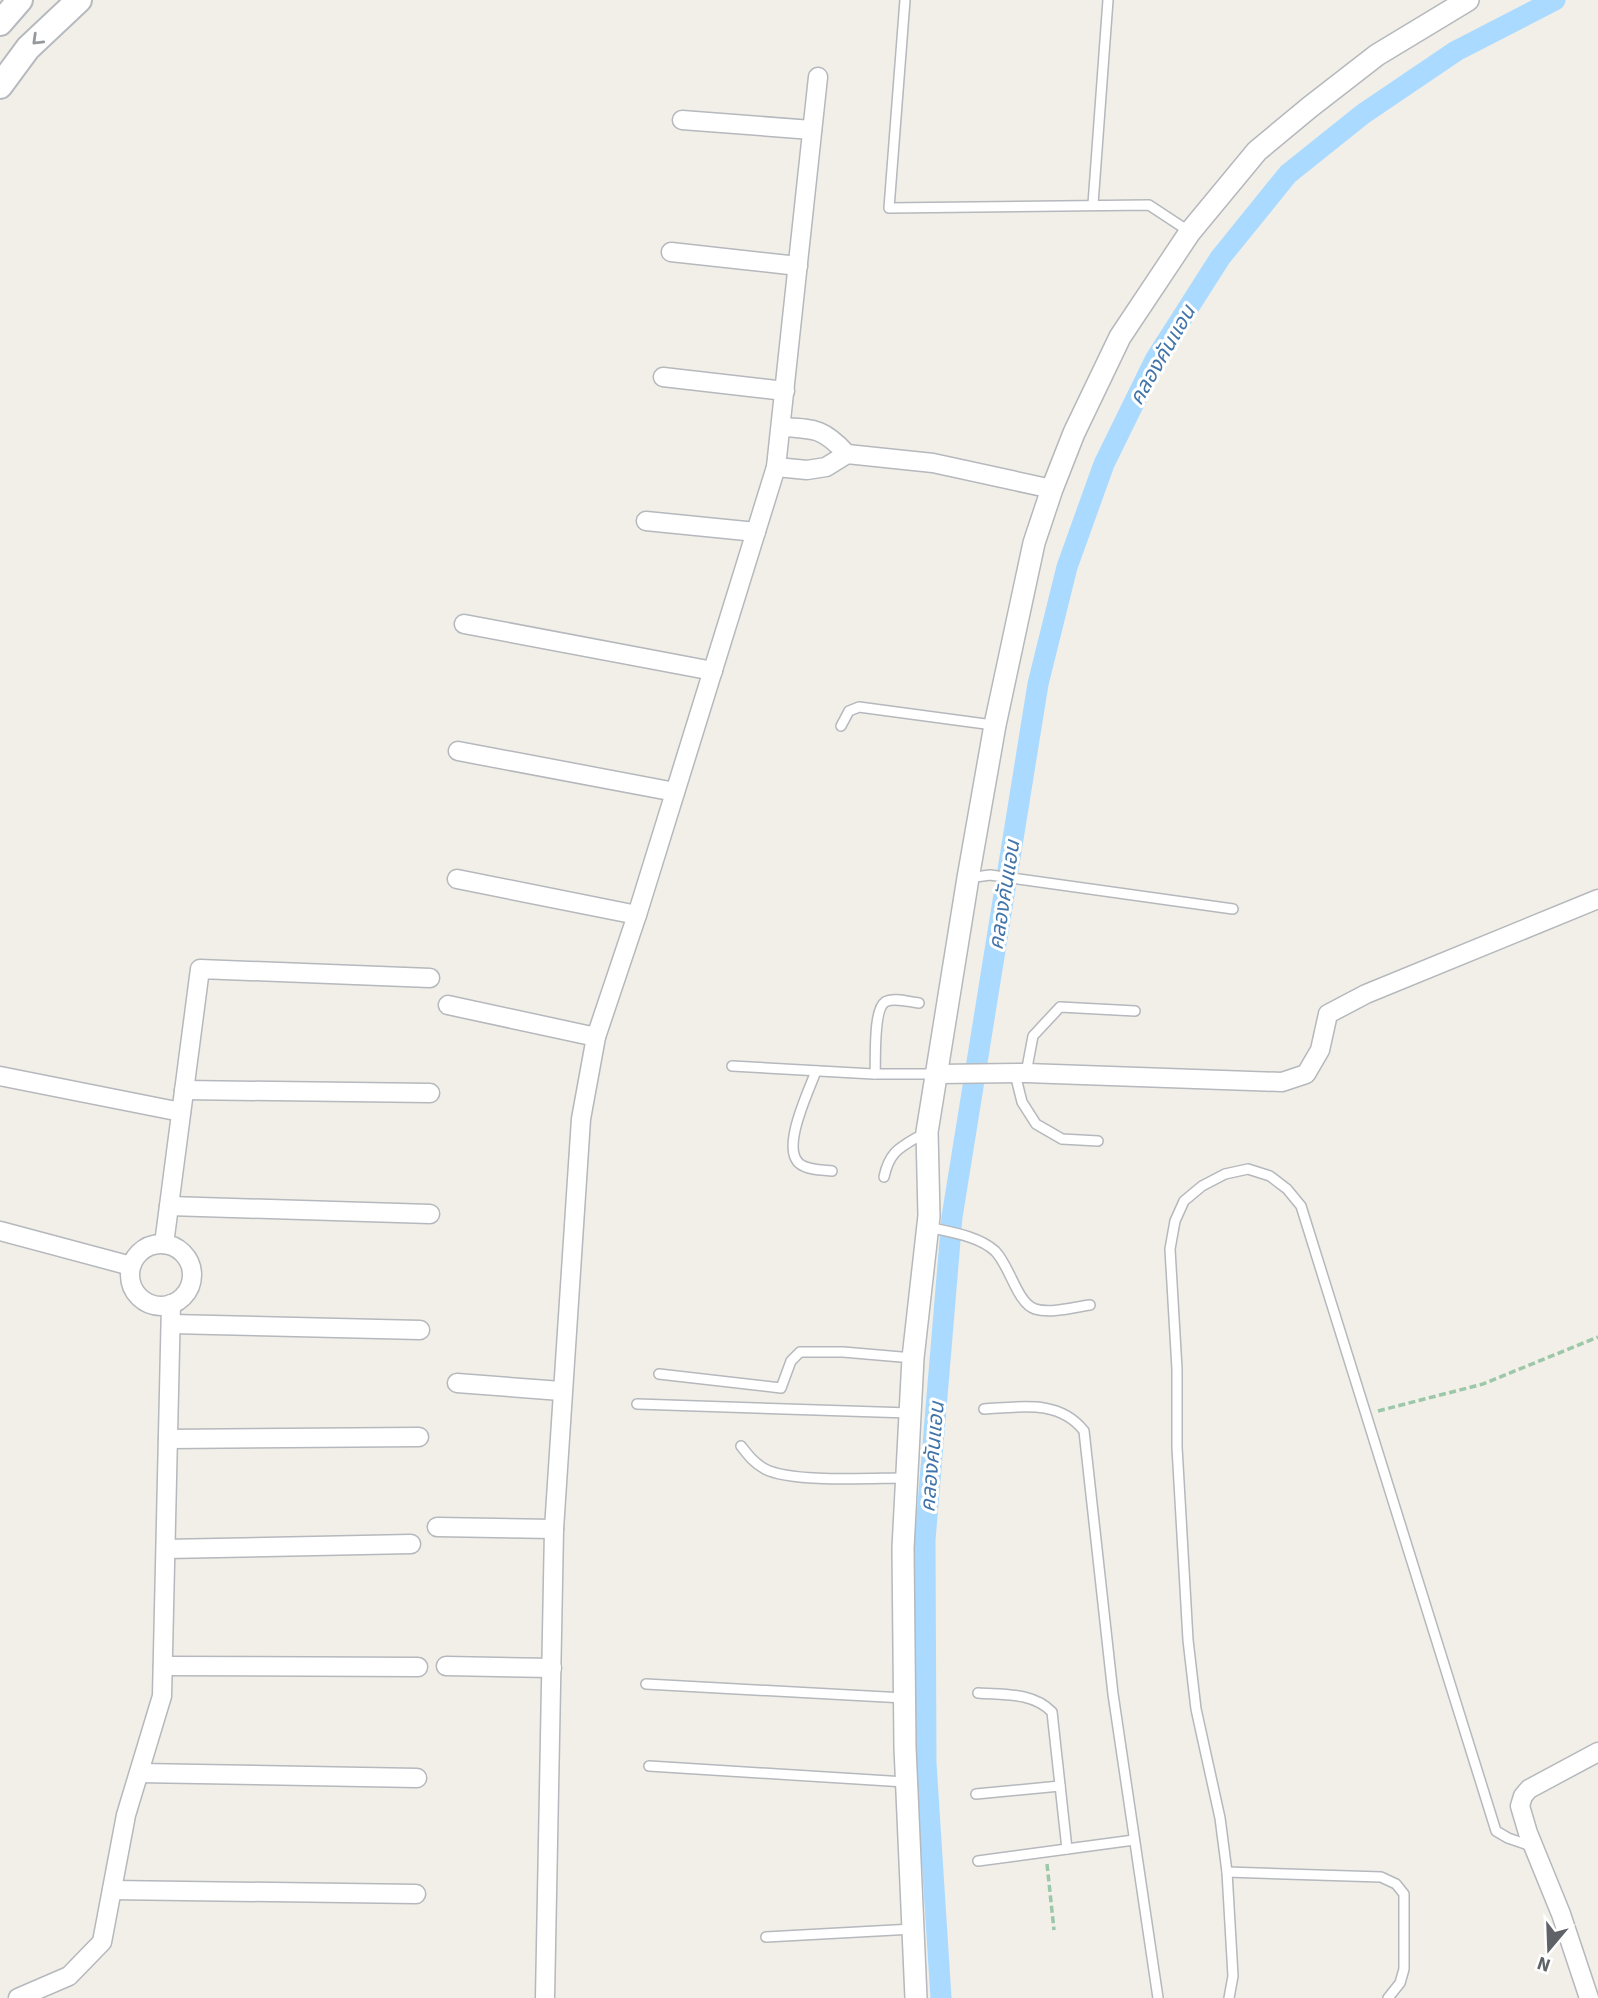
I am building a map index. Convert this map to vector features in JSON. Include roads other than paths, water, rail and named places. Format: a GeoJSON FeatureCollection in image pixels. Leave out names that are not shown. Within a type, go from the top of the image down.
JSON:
{"type":"FeatureCollection","features":[{"type":"Feature","properties":{"kind":"main road"},"geometry":{"type":"LineString","coordinates":[[0,23],[20,0]]}},
{"type":"Feature","properties":{"kind":"main road"},"geometry":{"type":"LineString","coordinates":[[0,86],[28,48],[79,0]]}},
{"type":"Feature","properties":{"kind":"street"},"geometry":{"type":"LineString","coordinates":[[916,1998],[904,1698],[903,1548],[913,1359],[936,1229],[927,1132],[995,725],[1034,542],[1074,433],[1120,337],[1190,232],[1257,151],[1377,55],[1468,0]]}},
{"type":"Feature","properties":{"kind":"street"},"geometry":{"type":"LineString","coordinates":[[545,1998],[554,1529],[581,1119],[596,1037],[637,915],[776,467],[818,77]]}},
{"type":"Feature","properties":{"kind":"street"},"geometry":{"type":"LineString","coordinates":[[682,120],[812,130]]}},
{"type":"Feature","properties":{"kind":"street"},"geometry":{"type":"LineString","coordinates":[[670,252],[798,266]]}},
{"type":"Feature","properties":{"kind":"street"},"geometry":{"type":"LineString","coordinates":[[663,377],[785,391]]}},
{"type":"Feature","properties":{"kind":"street"},"geometry":{"type":"LineString","coordinates":[[781,428],[807,429],[830,435],[847,454]]}},
{"type":"Feature","properties":{"kind":"street"},"geometry":{"type":"LineString","coordinates":[[776,467],[807,470],[826,467],[847,454],[933,463],[1052,489]]}},
{"type":"Feature","properties":{"kind":"street"},"geometry":{"type":"LineString","coordinates":[[646,521],[756,531]]}},
{"type":"Feature","properties":{"kind":"street"},"geometry":{"type":"LineString","coordinates":[[464,624],[713,671]]}},
{"type":"Feature","properties":{"kind":"street"},"geometry":{"type":"LineString","coordinates":[[458,751],[675,792]]}},
{"type":"Feature","properties":{"kind":"street"},"geometry":{"type":"LineString","coordinates":[[457,879],[637,915]]}},
{"type":"Feature","properties":{"kind":"street"},"geometry":{"type":"LineString","coordinates":[[937,1074],[1282,1082],[1306,1074],[1320,1050],[1328,1014],[1366,994],[1598,899]]}},
{"type":"Feature","properties":{"kind":"street"},"geometry":{"type":"LineString","coordinates":[[164,1244],[200,969],[430,978]]}},
{"type":"Feature","properties":{"kind":"street"},"geometry":{"type":"LineString","coordinates":[[448,1005],[596,1037]]}},
{"type":"Feature","properties":{"kind":"street"},"geometry":{"type":"LineString","coordinates":[[0,1076],[181,1112]]}},
{"type":"Feature","properties":{"kind":"street"},"geometry":{"type":"LineString","coordinates":[[184,1090],[430,1093]]}},
{"type":"Feature","properties":{"kind":"street"},"geometry":{"type":"LineString","coordinates":[[169,1206],[430,1214]]}},
{"type":"Feature","properties":{"kind":"street"},"geometry":{"type":"LineString","coordinates":[[0,1231],[131,1266]]}},
{"type":"Feature","properties":{"kind":"street"},"geometry":{"type":"LineString","coordinates":[[164,1244],[174,1247],[183,1253],[192,1271],[187,1292],[172,1304],[153,1304],[144,1300],[132,1286],[131,1266],[136,1256],[144,1249],[164,1244]]}},
{"type":"Feature","properties":{"kind":"street"},"geometry":{"type":"LineString","coordinates":[[18,1998],[69,1976],[102,1942],[126,1815],[162,1696],[172,1304]]}},
{"type":"Feature","properties":{"kind":"street"},"geometry":{"type":"LineString","coordinates":[[171,1324],[420,1330]]}},
{"type":"Feature","properties":{"kind":"street"},"geometry":{"type":"LineString","coordinates":[[457,1383],[561,1391]]}},
{"type":"Feature","properties":{"kind":"street"},"geometry":{"type":"LineString","coordinates":[[168,1439],[419,1437]]}},
{"type":"Feature","properties":{"kind":"street"},"geometry":{"type":"LineString","coordinates":[[437,1527],[554,1529]]}},
{"type":"Feature","properties":{"kind":"street"},"geometry":{"type":"LineString","coordinates":[[166,1549],[411,1545]]}},
{"type":"Feature","properties":{"kind":"street"},"geometry":{"type":"LineString","coordinates":[[163,1666],[418,1667]]}},
{"type":"Feature","properties":{"kind":"street"},"geometry":{"type":"LineString","coordinates":[[446,1666],[552,1668]]}},
{"type":"Feature","properties":{"kind":"street"},"geometry":{"type":"LineString","coordinates":[[1589,1998],[1520,1806],[1522,1796],[1529,1788],[1598,1752]]}},
{"type":"Feature","properties":{"kind":"street"},"geometry":{"type":"LineString","coordinates":[[139,1773],[417,1778]]}},
{"type":"Feature","properties":{"kind":"street"},"geometry":{"type":"LineString","coordinates":[[112,1890],[416,1894]]}},
{"type":"Feature","properties":{"kind":"lane"},"geometry":{"type":"LineString","coordinates":[[905,0],[889,208],[1149,205],[1190,232]]}},
{"type":"Feature","properties":{"kind":"lane"},"geometry":{"type":"LineString","coordinates":[[1093,204],[1108,0]]}},
{"type":"Feature","properties":{"kind":"lane"},"geometry":{"type":"LineString","coordinates":[[841,726],[849,711],[859,707],[995,725]]}},
{"type":"Feature","properties":{"kind":"lane"},"geometry":{"type":"LineString","coordinates":[[968,878],[990,875],[1233,909]]}},
{"type":"Feature","properties":{"kind":"lane"},"geometry":{"type":"LineString","coordinates":[[875,1074],[877,1022],[882,1005],[895,1000],[919,1003]]}},
{"type":"Feature","properties":{"kind":"lane"},"geometry":{"type":"LineString","coordinates":[[1098,1141],[1062,1139],[1036,1124],[1022,1102],[1016,1074],[1033,1036],[1060,1007],[1135,1011]]}},
{"type":"Feature","properties":{"kind":"lane"},"geometry":{"type":"LineString","coordinates":[[732,1066],[875,1074],[937,1074]]}},
{"type":"Feature","properties":{"kind":"lane"},"geometry":{"type":"LineString","coordinates":[[816,1071],[791,1147],[793,1157],[799,1163],[806,1167],[832,1171]]}},
{"type":"Feature","properties":{"kind":"lane"},"geometry":{"type":"LineString","coordinates":[[884,1177],[887,1161],[896,1150],[927,1132]]}},
{"type":"Feature","properties":{"kind":"lane"},"geometry":{"type":"LineString","coordinates":[[1229,1998],[1233,1976],[1227,1872],[1217,1806],[1196,1709],[1188,1640],[1177,1447],[1177,1368],[1170,1249],[1175,1221],[1184,1201],[1202,1186],[1225,1174],[1248,1170],[1270,1176],[1287,1189],[1301,1206],[1496,1831],[1534,1847]]}},
{"type":"Feature","properties":{"kind":"lane"},"geometry":{"type":"LineString","coordinates":[[936,1229],[977,1240],[993,1249],[1006,1264],[1024,1302],[1035,1309],[1090,1305]]}},
{"type":"Feature","properties":{"kind":"lane"},"geometry":{"type":"LineString","coordinates":[[659,1374],[781,1388],[791,1361],[800,1352],[843,1352],[913,1359]]}},
{"type":"Feature","properties":{"kind":"lane"},"geometry":{"type":"LineString","coordinates":[[637,1404],[909,1413]]}},
{"type":"Feature","properties":{"kind":"lane"},"geometry":{"type":"LineString","coordinates":[[984,1409],[1029,1406],[1056,1409],[1075,1420],[1084,1432],[1113,1694],[1158,1998]]}},
{"type":"Feature","properties":{"kind":"lane"},"geometry":{"type":"LineString","coordinates":[[741,1446],[751,1459],[775,1473],[821,1478],[905,1478]]}},
{"type":"Feature","properties":{"kind":"lane"},"geometry":{"type":"LineString","coordinates":[[646,1684],[904,1698]]}},
{"type":"Feature","properties":{"kind":"lane"},"geometry":{"type":"LineString","coordinates":[[978,1693],[1025,1696],[1043,1702],[1052,1712],[1067,1849]]}},
{"type":"Feature","properties":{"kind":"lane"},"geometry":{"type":"LineString","coordinates":[[649,1766],[907,1782]]}},
{"type":"Feature","properties":{"kind":"lane"},"geometry":{"type":"LineString","coordinates":[[976,1794],[1060,1786]]}},
{"type":"Feature","properties":{"kind":"lane"},"geometry":{"type":"LineString","coordinates":[[978,1861],[1134,1840]]}},
{"type":"Feature","properties":{"kind":"lane"},"geometry":{"type":"LineString","coordinates":[[1227,1872],[1381,1877],[1396,1884],[1404,1894],[1405,1969],[1400,1983],[1388,1998]]}},
{"type":"Feature","properties":{"kind":"lane"},"geometry":{"type":"LineString","coordinates":[[766,1937],[913,1929]]}},
{"type":"Feature","properties":{"kind":"waterway","name":"คลองคันแอน"},"geometry":{"type":"LineString","coordinates":[[941,1998],[926,1763],[925,1540],[952,1217],[1038,684],[1067,567],[1104,464],[1155,360],[1220,258],[1288,174],[1363,114],[1456,51],[1555,0]]}}]}
